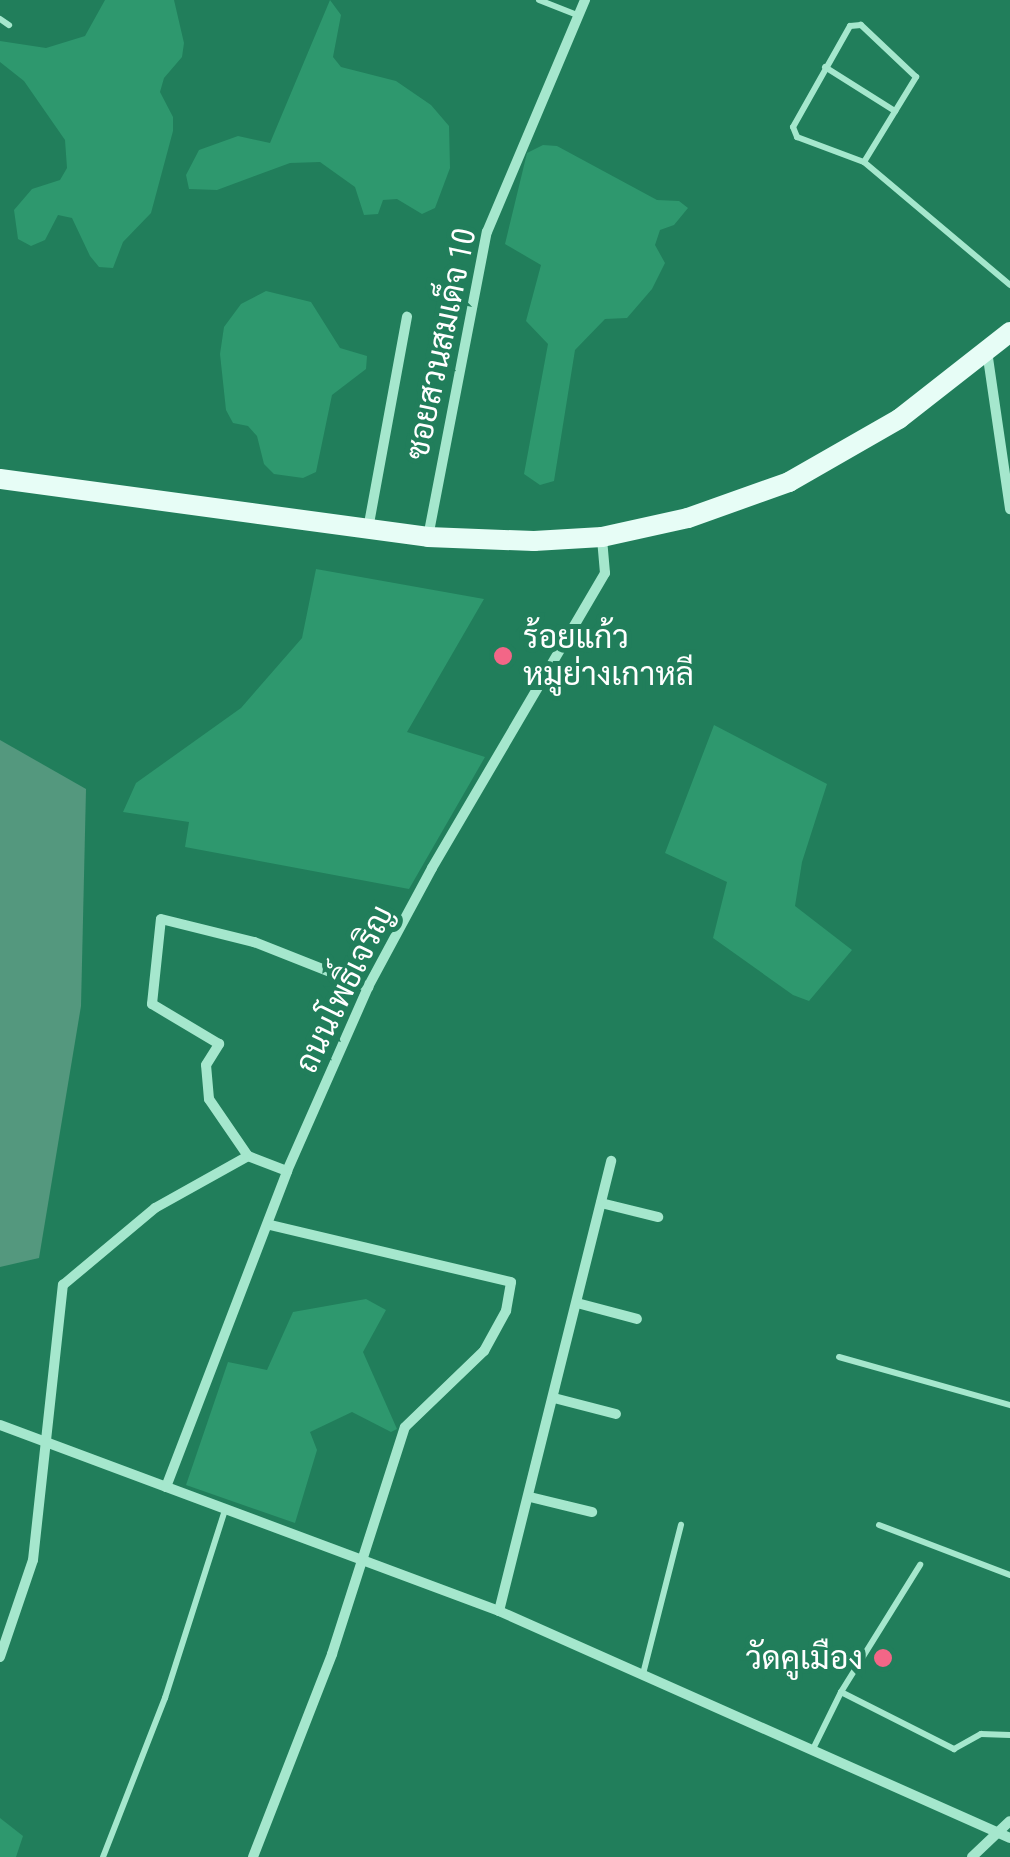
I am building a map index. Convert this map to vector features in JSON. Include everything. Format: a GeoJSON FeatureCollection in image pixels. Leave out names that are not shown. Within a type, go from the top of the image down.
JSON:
{"type":"FeatureCollection","features":[{"type":"Feature","properties":{"kind":"main road"},"geometry":{"type":"LineString","coordinates":[[0,479],[428,536],[534,541],[602,536],[688,518],[789,482],[899,419],[1010,332]]}},
{"type":"Feature","properties":{"kind":"street","name":"ซอยสวนสมเด็จ 10"},"geometry":{"type":"LineString","coordinates":[[428,536],[487,232],[585,0]]}},
{"type":"Feature","properties":{"kind":"street"},"geometry":{"type":"LineString","coordinates":[[368,528],[406,317]]}},
{"type":"Feature","properties":{"kind":"street"},"geometry":{"type":"LineString","coordinates":[[987,350],[1010,509]]}},
{"type":"Feature","properties":{"kind":"street","name":"ถนนโพธิ์เจริญ"},"geometry":{"type":"LineString","coordinates":[[166,1487],[288,1171],[368,987],[432,868],[606,573],[602,536]]}},
{"type":"Feature","properties":{"kind":"street"},"geometry":{"type":"LineString","coordinates":[[288,1171],[248,1156],[210,1099],[206,1064],[219,1044],[152,1004],[161,920],[254,942],[368,987]]}},
{"type":"Feature","properties":{"kind":"street"},"geometry":{"type":"LineString","coordinates":[[0,1657],[33,1560],[63,1286],[156,1208],[248,1156]]}},
{"type":"Feature","properties":{"kind":"street"},"geometry":{"type":"LineString","coordinates":[[499,1611],[611,1161]]}},
{"type":"Feature","properties":{"kind":"street"},"geometry":{"type":"LineString","coordinates":[[601,1203],[658,1217]]}},
{"type":"Feature","properties":{"kind":"street"},"geometry":{"type":"LineString","coordinates":[[253,1857],[364,1558],[405,1427],[484,1351],[506,1311],[511,1282],[269,1225]]}},
{"type":"Feature","properties":{"kind":"street"},"geometry":{"type":"LineString","coordinates":[[577,1303],[636,1318]]}},
{"type":"Feature","properties":{"kind":"street"},"geometry":{"type":"LineString","coordinates":[[554,1398],[616,1414]]}},
{"type":"Feature","properties":{"kind":"street"},"geometry":{"type":"LineString","coordinates":[[0,1425],[499,1611],[813,1749],[995,1835],[1010,1838]]}},
{"type":"Feature","properties":{"kind":"street"},"geometry":{"type":"LineString","coordinates":[[530,1496],[592,1512]]}},
{"type":"Feature","properties":{"kind":"street"},"geometry":{"type":"LineString","coordinates":[[972,1857],[1010,1821]]}},
{"type":"Feature","properties":{"kind":"lane"},"geometry":{"type":"LineString","coordinates":[[539,0],[578,15]]}},
{"type":"Feature","properties":{"kind":"lane"},"geometry":{"type":"LineString","coordinates":[[0,19],[9,25]]}},
{"type":"Feature","properties":{"kind":"lane"},"geometry":{"type":"LineString","coordinates":[[864,162],[916,77],[861,25],[850,26],[824,67],[794,126],[796,137],[864,162],[1010,286]]}},
{"type":"Feature","properties":{"kind":"lane"},"geometry":{"type":"LineString","coordinates":[[824,67],[895,111]]}},
{"type":"Feature","properties":{"kind":"lane"},"geometry":{"type":"LineString","coordinates":[[839,1358],[1010,1405]]}},
{"type":"Feature","properties":{"kind":"lane"},"geometry":{"type":"LineString","coordinates":[[103,1857],[165,1698],[226,1508]]}},
{"type":"Feature","properties":{"kind":"lane"},"geometry":{"type":"LineString","coordinates":[[643,1674],[681,1525]]}},
{"type":"Feature","properties":{"kind":"lane"},"geometry":{"type":"LineString","coordinates":[[879,1525],[1010,1575]]}},
{"type":"Feature","properties":{"kind":"lane"},"geometry":{"type":"LineString","coordinates":[[813,1749],[841,1692],[920,1565]]}},
{"type":"Feature","properties":{"kind":"lane"},"geometry":{"type":"LineString","coordinates":[[841,1692],[954,1749],[982,1734],[1010,1735]]}},
{"type":"Feature","properties":{"kind":"shaded area"},"geometry":{"type":"Polygon","coordinates":[[[105,0],[174,0],[184,43],[182,57],[164,78],[160,92],[173,117],[173,131],[151,213],[123,242],[113,268],[99,267],[72,218],[58,215],[45,240],[31,246],[18,239],[14,210],[32,189],[60,180],[67,168],[65,140],[24,81],[0,62],[0,41],[46,48],[85,36],[105,0]]]}},
{"type":"Feature","properties":{"kind":"shaded area"},"geometry":{"type":"Polygon","coordinates":[[[330,0],[341,15],[333,57],[341,67],[396,81],[431,105],[449,126],[450,168],[435,208],[422,214],[397,199],[383,200],[378,214],[364,215],[355,187],[320,162],[290,163],[217,190],[189,189],[186,175],[199,150],[238,136],[270,143],[330,0]]]}},
{"type":"Feature","properties":{"kind":"shaded area"},"geometry":{"type":"Polygon","coordinates":[[[543,145],[557,146],[657,200],[679,201],[688,208],[674,225],[660,230],[655,245],[665,263],[652,289],[627,318],[605,319],[575,350],[554,481],[540,485],[524,474],[548,344],[526,321],[541,265],[505,244],[527,153],[543,145]]]}},
{"type":"Feature","properties":{"kind":"shaded area"},"geometry":{"type":"Polygon","coordinates":[[[266,291],[311,302],[340,348],[367,356],[366,369],[332,395],[316,472],[303,478],[274,474],[264,464],[257,436],[248,426],[233,423],[226,410],[220,354],[224,327],[241,304],[266,291]]]}},
{"type":"Feature","properties":{"kind":"shaded area"},"geometry":{"type":"Polygon","coordinates":[[[316,569],[484,599],[407,732],[485,757],[409,889],[185,847],[189,822],[123,812],[136,783],[241,708],[302,638],[316,569]]]}},
{"type":"Feature","properties":{"kind":"shaded area"},"geometry":{"type":"Polygon","coordinates":[[[714,725],[827,784],[802,862],[795,906],[852,950],[809,1001],[793,995],[713,938],[727,882],[665,853],[714,725]]]}},
{"type":"Feature","properties":{"kind":"shaded area"},"geometry":{"type":"Polygon","coordinates":[[[0,740],[86,789],[81,1006],[39,1258],[0,1267],[0,740]]]}},
{"type":"Feature","properties":{"kind":"shaded area"},"geometry":{"type":"Polygon","coordinates":[[[366,1299],[386,1310],[363,1352],[397,1429],[391,1432],[352,1412],[310,1432],[317,1450],[295,1523],[186,1485],[228,1362],[267,1370],[293,1312],[366,1299]]]}},
{"type":"Feature","properties":{"kind":"shaded area"},"geometry":{"type":"Polygon","coordinates":[[[0,1818],[23,1836],[16,1857],[0,1857],[0,1818]]]}},
{"type":"Feature","properties":{"kind":"place","name":"ร้อยแก้ว หมูย่างเกาหลี"},"geometry":{"type":"Point","coordinates":[503,656]}},
{"type":"Feature","properties":{"kind":"place","name":"วัดคูเมือง"},"geometry":{"type":"Point","coordinates":[883,1658]}}]}
